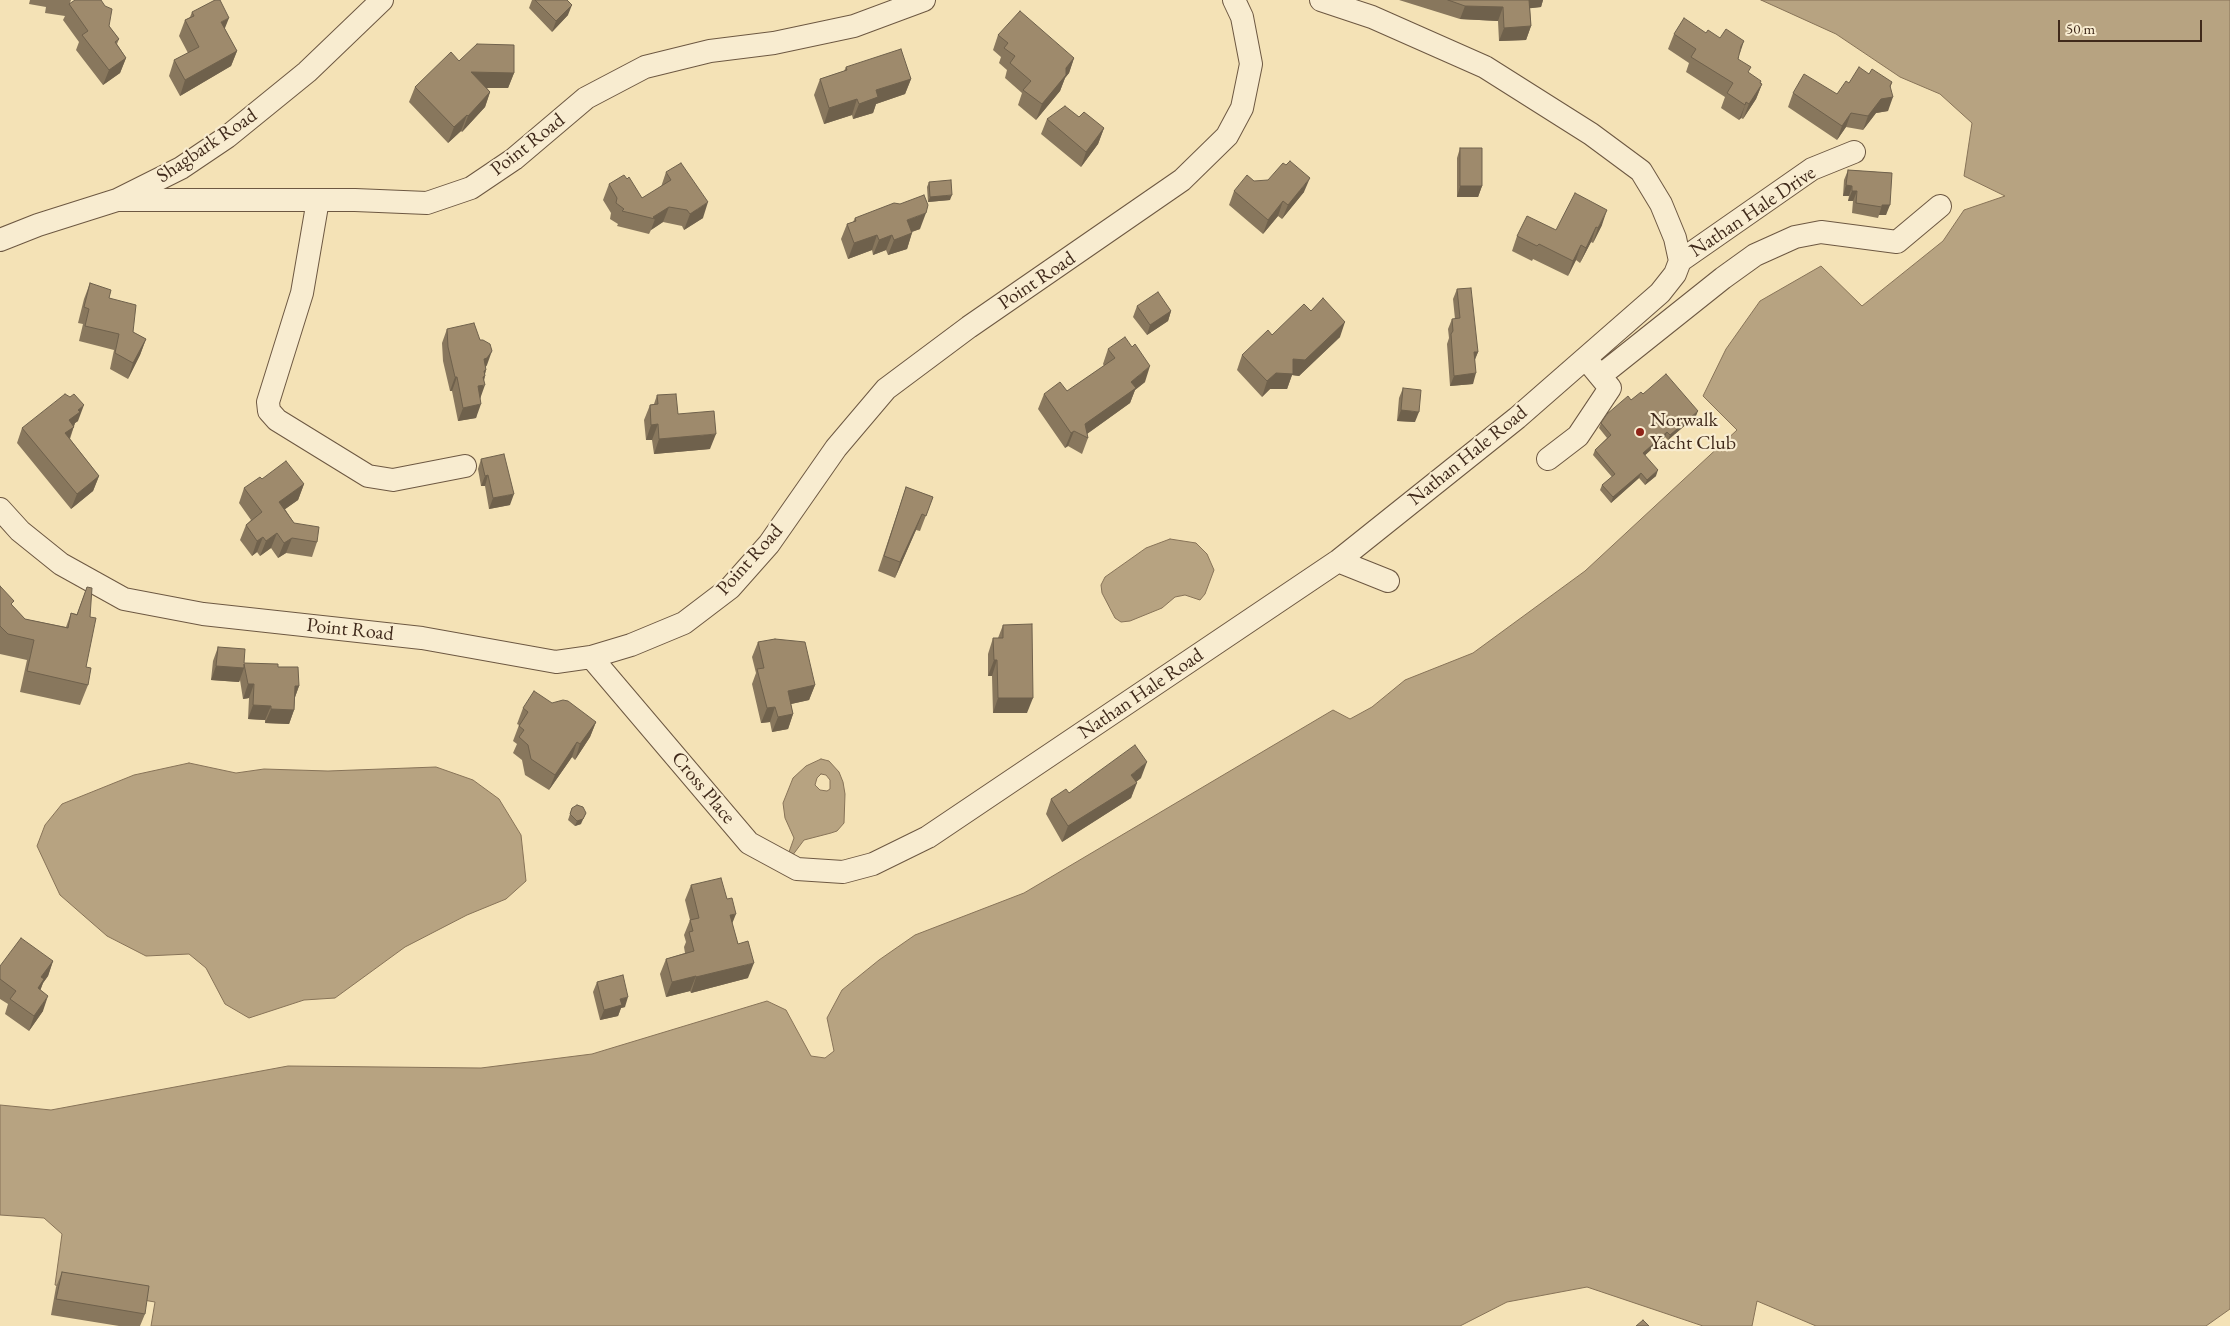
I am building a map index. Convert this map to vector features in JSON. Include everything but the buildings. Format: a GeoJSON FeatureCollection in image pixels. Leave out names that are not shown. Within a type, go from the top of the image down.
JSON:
{"type":"FeatureCollection","features":[{"type":"Feature","properties":{"kind":"street","name":"Shagbark Road"},"geometry":{"type":"LineString","coordinates":[[0,240],[38,225],[117,200],[180,168],[227,137],[307,72],[382,0]]}},
{"type":"Feature","properties":{"kind":"street","name":"Point Road"},"geometry":{"type":"LineString","coordinates":[[117,200],[318,200],[427,203],[471,188],[514,159],[586,98],[645,67],[710,51],[774,44],[854,26],[924,0]]}},
{"type":"Feature","properties":{"kind":"street","name":"Point Road"},"geometry":{"type":"LineString","coordinates":[[0,509],[20,531],[61,564],[124,599],[203,614],[422,638],[556,662],[591,657],[631,645],[684,623],[730,588],[769,544],[836,448],[886,389],[969,327],[1182,180],[1227,136],[1242,108],[1251,64],[1242,17],[1234,0]]}},
{"type":"Feature","properties":{"kind":"street"},"geometry":{"type":"LineString","coordinates":[[1321,0],[1372,17],[1485,67],[1591,134],[1641,171],[1661,204],[1675,238],[1680,261]]}},
{"type":"Feature","properties":{"kind":"street","name":"Nathan Hale Drive"},"geometry":{"type":"LineString","coordinates":[[1680,261],[1812,168],[1854,152]]}},
{"type":"Feature","properties":{"kind":"street"},"geometry":{"type":"LineString","coordinates":[[318,200],[302,293],[268,402],[269,411],[277,420],[368,476],[393,480],[466,466]]}},
{"type":"Feature","properties":{"kind":"street"},"geometry":{"type":"LineString","coordinates":[[1600,376],[1723,278],[1755,255],[1795,236],[1821,232],[1897,242],[1940,206]]}},
{"type":"Feature","properties":{"kind":"street","name":"Nathan Hale Road"},"geometry":{"type":"LineString","coordinates":[[843,872],[873,864],[928,837],[1338,562],[1517,418],[1660,293],[1675,274],[1680,261]]}},
{"type":"Feature","properties":{"kind":"street"},"geometry":{"type":"LineString","coordinates":[[1548,459],[1578,436],[1610,388],[1586,358]]}},
{"type":"Feature","properties":{"kind":"street"},"geometry":{"type":"LineString","coordinates":[[1338,562],[1388,581]]}},
{"type":"Feature","properties":{"kind":"street","name":"Cross Place"},"geometry":{"type":"LineString","coordinates":[[591,657],[749,843],[797,869],[843,872]]}},
{"type":"Feature","properties":{"kind":"shaded area"},"geometry":{"type":"Polygon","coordinates":[[[1761,0],[2230,0],[2230,1309],[2206,1326],[1816,1326],[1757,1301],[1752,1326],[1703,1326],[1587,1287],[1507,1302],[1460,1326],[151,1326],[155,1302],[55,1285],[62,1234],[44,1218],[0,1215],[0,1105],[51,1110],[288,1066],[481,1068],[592,1054],[767,1001],[786,1010],[811,1056],[825,1058],[834,1051],[827,1018],[842,990],[879,960],[915,935],[1024,893],[1333,710],[1350,719],[1372,707],[1405,680],[1473,653],[1585,571],[1737,430],[1703,396],[1726,349],[1760,301],[1821,266],[1862,306],[1943,241],[1964,210],[2005,196],[1964,176],[1972,123],[1940,94],[1900,77],[1836,34],[1761,0]]]}},
{"type":"Feature","properties":{"kind":"shaded area"},"geometry":{"type":"Polygon","coordinates":[[[1170,539],[1196,543],[1207,554],[1214,570],[1205,594],[1200,600],[1185,595],[1175,597],[1162,608],[1130,621],[1121,622],[1115,618],[1102,593],[1101,585],[1105,577],[1146,548],[1170,539]]]}},
{"type":"Feature","properties":{"kind":"shaded area"},"geometry":{"type":"Polygon","coordinates":[[[821,759],[829,761],[839,772],[845,794],[844,823],[837,831],[804,840],[792,856],[789,852],[794,838],[785,818],[783,803],[793,778],[806,766],[821,759]],[[821,774],[817,778],[815,785],[820,790],[827,791],[830,789],[830,780],[826,775],[821,774]]]}},
{"type":"Feature","properties":{"kind":"shaded area"},"geometry":{"type":"Polygon","coordinates":[[[189,763],[236,773],[264,769],[328,771],[436,767],[473,780],[499,799],[521,835],[526,881],[506,899],[467,915],[405,947],[335,998],[304,1000],[249,1018],[225,1004],[206,968],[189,954],[146,956],[107,936],[60,895],[37,846],[45,825],[62,804],[134,775],[189,763]]]}},
{"type":"Feature","properties":{"kind":"place","name":"Norwalk Yacht Club"},"geometry":{"type":"Point","coordinates":[1640,432]}}]}
